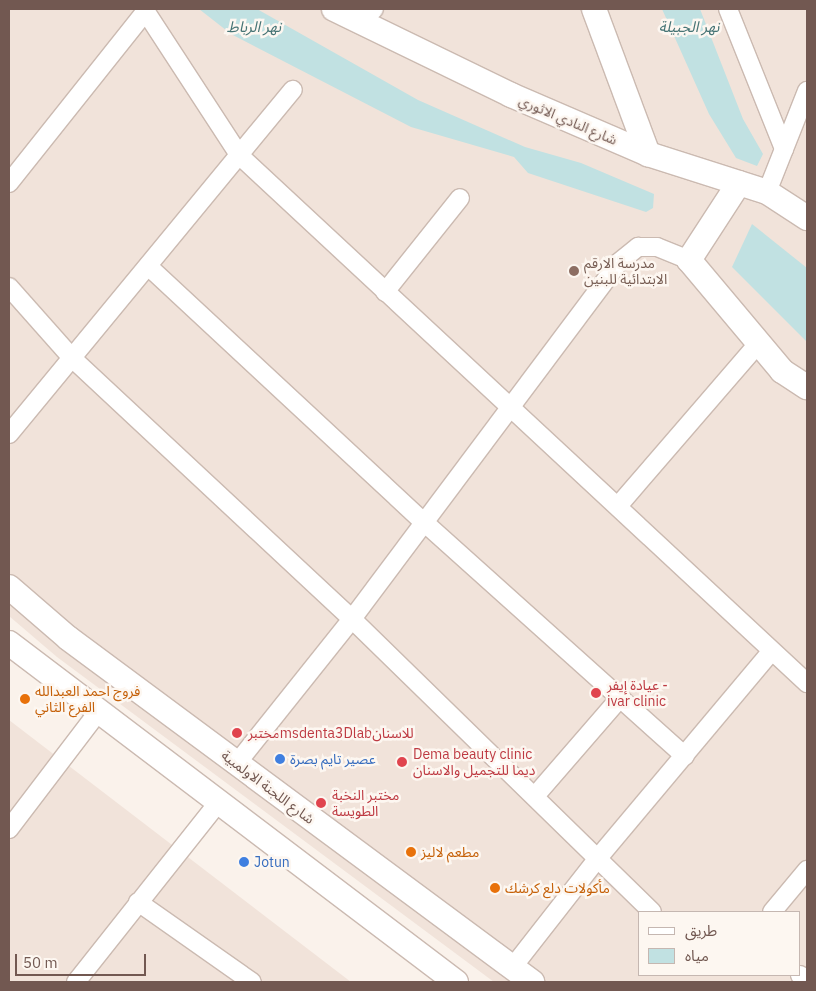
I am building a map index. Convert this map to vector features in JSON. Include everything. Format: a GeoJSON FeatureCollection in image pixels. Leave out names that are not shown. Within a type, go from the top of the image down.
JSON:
{"type":"FeatureCollection","features":[{"type":"Feature","properties":{"kind":"main road","name":"شارع النادي الاثوري"},"geometry":{"type":"LineString","coordinates":[[334,9],[367,15],[511,95],[648,154],[767,192],[807,218]]}},
{"type":"Feature","properties":{"kind":"main road"},"geometry":{"type":"LineString","coordinates":[[594,9],[648,154]]}},
{"type":"Feature","properties":{"kind":"main road"},"geometry":{"type":"LineString","coordinates":[[738,183],[689,260],[782,371],[807,387]]}},
{"type":"Feature","properties":{"kind":"main road","name":"شارع اللجنة الاولمبية"},"geometry":{"type":"LineString","coordinates":[[9,587],[68,638],[532,982]]}},
{"type":"Feature","properties":{"kind":"main road"},"geometry":{"type":"LineString","coordinates":[[9,644],[456,982]]}},
{"type":"Feature","properties":{"kind":"street"},"geometry":{"type":"LineString","coordinates":[[728,9],[784,149]]}},
{"type":"Feature","properties":{"kind":"street"},"geometry":{"type":"LineString","coordinates":[[9,183],[145,10],[239,155],[807,683]]}},
{"type":"Feature","properties":{"kind":"street"},"geometry":{"type":"LineString","coordinates":[[9,434],[293,90]]}},
{"type":"Feature","properties":{"kind":"street"},"geometry":{"type":"LineString","coordinates":[[767,192],[807,91]]}},
{"type":"Feature","properties":{"kind":"street"},"geometry":{"type":"LineString","coordinates":[[385,292],[460,198]]}},
{"type":"Feature","properties":{"kind":"street"},"geometry":{"type":"LineString","coordinates":[[237,763],[352,619],[618,263],[638,247],[657,247],[689,260]]}},
{"type":"Feature","properties":{"kind":"street"},"geometry":{"type":"LineString","coordinates":[[148,266],[425,523],[685,756]]}},
{"type":"Feature","properties":{"kind":"street"},"geometry":{"type":"LineString","coordinates":[[11,295],[72,358],[352,619],[651,911]]}},
{"type":"Feature","properties":{"kind":"street"},"geometry":{"type":"LineString","coordinates":[[618,506],[758,344]]}},
{"type":"Feature","properties":{"kind":"street"},"geometry":{"type":"LineString","coordinates":[[512,968],[598,858],[772,652]]}},
{"type":"Feature","properties":{"kind":"street"},"geometry":{"type":"LineString","coordinates":[[535,796],[620,698]]}},
{"type":"Feature","properties":{"kind":"street"},"geometry":{"type":"LineString","coordinates":[[9,829],[98,712]]}},
{"type":"Feature","properties":{"kind":"street"},"geometry":{"type":"LineString","coordinates":[[76,982],[218,803]]}},
{"type":"Feature","properties":{"kind":"street"},"geometry":{"type":"LineString","coordinates":[[773,911],[807,870]]}},
{"type":"Feature","properties":{"kind":"street"},"geometry":{"type":"LineString","coordinates":[[138,902],[252,982]]}},
{"type":"Feature","properties":{"kind":"shaded area"},"geometry":{"type":"Polygon","coordinates":[[[9,9],[807,9],[807,982],[494,982],[57,657],[9,616],[9,9]]]}},
{"type":"Feature","properties":{"kind":"shaded area"},"geometry":{"type":"Polygon","coordinates":[[[9,720],[351,982],[9,982],[9,720]]]}},
{"type":"Feature","properties":{"kind":"water","name":"نهر الرباط"},"geometry":{"type":"Polygon","coordinates":[[[199,9],[257,9],[418,100],[525,147],[581,163],[654,194],[653,208],[646,212],[528,173],[514,157],[411,127],[231,34],[199,9]]]}},
{"type":"Feature","properties":{"kind":"water","name":"نهر الجبيلة"},"geometry":{"type":"Polygon","coordinates":[[[662,9],[700,9],[743,119],[763,154],[757,166],[736,158],[709,114],[662,9]]]}},
{"type":"Feature","properties":{"kind":"water"},"geometry":{"type":"Polygon","coordinates":[[[752,224],[807,268],[807,342],[732,267],[752,224]]]}},
{"type":"Feature","properties":{"kind":"place","name":"مدرسة الارقم الابتدائية للبنين"},"geometry":{"type":"Point","coordinates":[574,271]}},
{"type":"Feature","properties":{"kind":"place","name":"عيادة إيفر - ivar clinic"},"geometry":{"type":"Point","coordinates":[596,693]}},
{"type":"Feature","properties":{"kind":"place","name":"فروج احمد العبدالله الفرع الثاني"},"geometry":{"type":"Point","coordinates":[25,699]}},
{"type":"Feature","properties":{"kind":"place","name":"مختبرmsdenta3Dlabللاسنان"},"geometry":{"type":"Point","coordinates":[237,733]}},
{"type":"Feature","properties":{"kind":"place","name":"عصير تايم بصرة"},"geometry":{"type":"Point","coordinates":[280,759]}},
{"type":"Feature","properties":{"kind":"place","name":"Dema beauty clinic ديما للتجميل والاسنان"},"geometry":{"type":"Point","coordinates":[402,762]}},
{"type":"Feature","properties":{"kind":"place","name":"مختبر النخبة الطويسة"},"geometry":{"type":"Point","coordinates":[321,803]}},
{"type":"Feature","properties":{"kind":"place","name":"مطعم لاليز"},"geometry":{"type":"Point","coordinates":[411,852]}},
{"type":"Feature","properties":{"kind":"place","name":"Jotun"},"geometry":{"type":"Point","coordinates":[244,862]}},
{"type":"Feature","properties":{"kind":"place","name":"مأكولات دلع كرشك"},"geometry":{"type":"Point","coordinates":[495,888]}}]}
